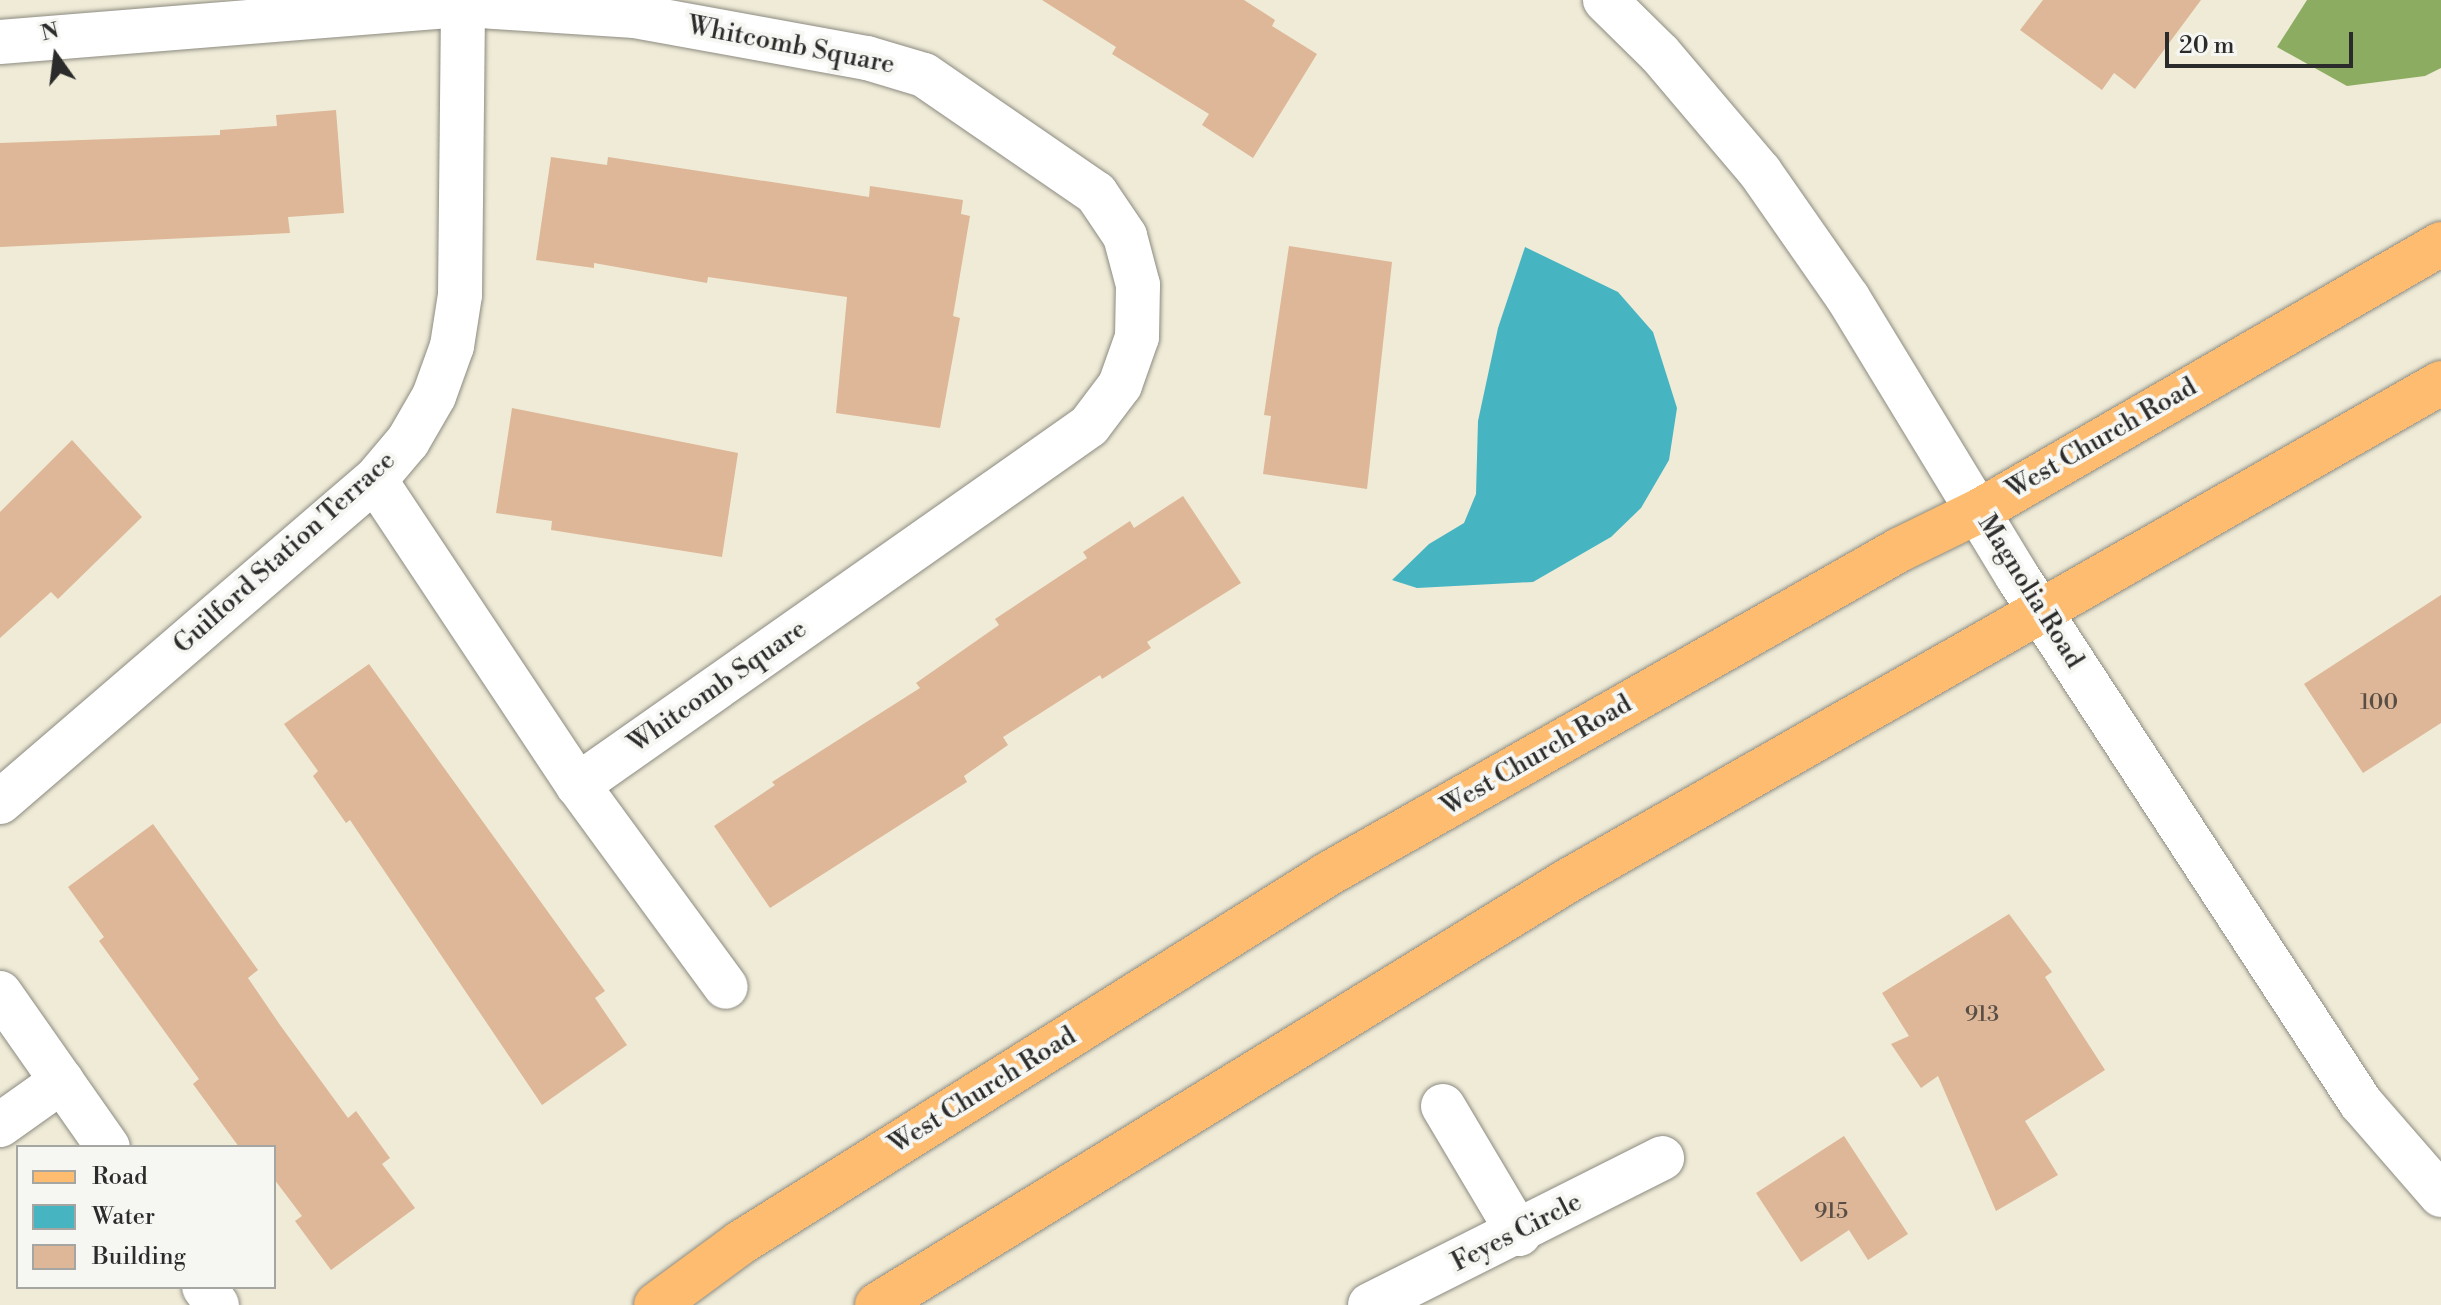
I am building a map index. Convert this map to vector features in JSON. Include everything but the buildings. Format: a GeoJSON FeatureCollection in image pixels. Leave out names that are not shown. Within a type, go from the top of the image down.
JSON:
{"type":"FeatureCollection","features":[{"type":"Feature","properties":{"kind":"main road","name":"West Church Road"},"geometry":{"type":"LineString","coordinates":[[656,1305],[740,1243],[1328,874],[1899,550],[1979,511],[2441,244]]}},
{"type":"Feature","properties":{"kind":"main road"},"geometry":{"type":"LineString","coordinates":[[877,1305],[1569,880],[2039,608],[2441,383]]}},
{"type":"Feature","properties":{"kind":"street","name":"Magnolia Road"},"geometry":{"type":"LineString","coordinates":[[1605,0],[1660,54],[1760,172],[1848,298],[2039,608],[2361,1103],[2441,1195]]}},
{"type":"Feature","properties":{"kind":"street","name":"Whitcomb Square"},"geometry":{"type":"LineString","coordinates":[[0,42],[464,2],[635,16],[867,58],[924,75],[1096,193],[1125,236],[1138,285],[1137,337],[1120,385],[1089,426],[578,785]]}},
{"type":"Feature","properties":{"kind":"street","name":"Guilford Station Terrace"},"geometry":{"type":"LineString","coordinates":[[0,802],[375,480],[415,430],[434,396],[452,346],[460,295],[464,2]]}},
{"type":"Feature","properties":{"kind":"street"},"geometry":{"type":"LineString","coordinates":[[375,480],[578,785],[726,987]]}},
{"type":"Feature","properties":{"kind":"street"},"geometry":{"type":"LineString","coordinates":[[0,993],[107,1145]]}},
{"type":"Feature","properties":{"kind":"street"},"geometry":{"type":"LineString","coordinates":[[0,1125],[62,1081]]}},
{"type":"Feature","properties":{"kind":"street"},"geometry":{"type":"LineString","coordinates":[[1443,1106],[1519,1234]]}},
{"type":"Feature","properties":{"kind":"street","name":"Feyes Circle"},"geometry":{"type":"LineString","coordinates":[[1370,1305],[1519,1234],[1662,1158]]}},
{"type":"Feature","properties":{"kind":"green space"},"geometry":{"type":"Polygon","coordinates":[[[2307,0],[2441,0],[2441,68],[2425,76],[2347,86],[2277,47],[2307,0]]]}},
{"type":"Feature","properties":{"kind":"water"},"geometry":{"type":"Polygon","coordinates":[[[1525,247],[1618,292],[1653,332],[1677,408],[1669,460],[1641,508],[1611,537],[1533,582],[1417,588],[1392,580],[1429,544],[1464,523],[1476,494],[1478,421],[1498,328],[1525,247]]]}}]}
